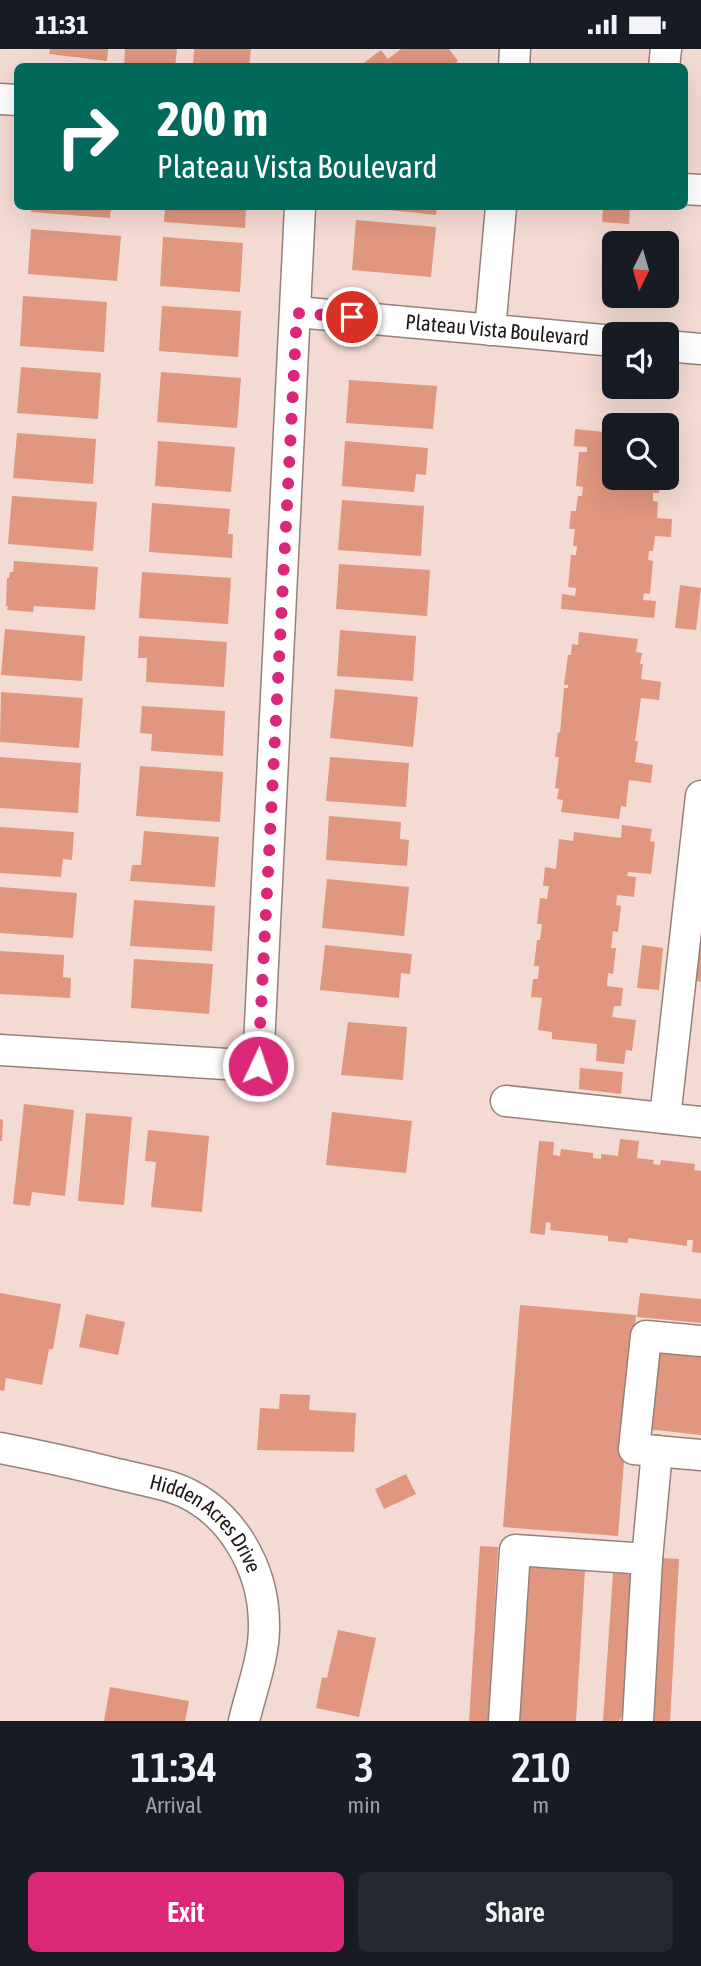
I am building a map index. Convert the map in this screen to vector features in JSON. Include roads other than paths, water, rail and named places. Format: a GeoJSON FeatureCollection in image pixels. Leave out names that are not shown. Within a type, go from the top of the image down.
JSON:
{"type":"FeatureCollection","features":[{"type":"Feature","properties":{"kind":"street"},"geometry":{"type":"LineString","coordinates":[[0,1050],[258,1066],[297,313],[300,210]]}},
{"type":"Feature","properties":{"kind":"street"},"geometry":{"type":"LineString","coordinates":[[490,330],[501,210]]}},
{"type":"Feature","properties":{"kind":"street","name":"Plateau Vista Boulevard"},"geometry":{"type":"LineString","coordinates":[[297,313],[602,340]]}},
{"type":"Feature","properties":{"kind":"street"},"geometry":{"type":"LineString","coordinates":[[679,346],[701,349]]}},
{"type":"Feature","properties":{"kind":"street"},"geometry":{"type":"LineString","coordinates":[[665,1118],[701,796]]}},
{"type":"Feature","properties":{"kind":"street"},"geometry":{"type":"LineString","coordinates":[[506,1101],[701,1122]]}},
{"type":"Feature","properties":{"kind":"street"},"geometry":{"type":"LineString","coordinates":[[701,1341],[646,1336],[634,1449],[701,1455]]}},
{"type":"Feature","properties":{"kind":"street","name":"Hidden Acres Drive"},"geometry":{"type":"LineString","coordinates":[[0,1448],[173,1488],[201,1503],[226,1523],[246,1550],[262,1596],[263,1644],[244,1721]]}},
{"type":"Feature","properties":{"kind":"street"},"geometry":{"type":"LineString","coordinates":[[638,1721],[647,1559],[657,1451]]}},
{"type":"Feature","properties":{"kind":"street"},"geometry":{"type":"LineString","coordinates":[[504,1721],[515,1549],[647,1559]]}}]}
